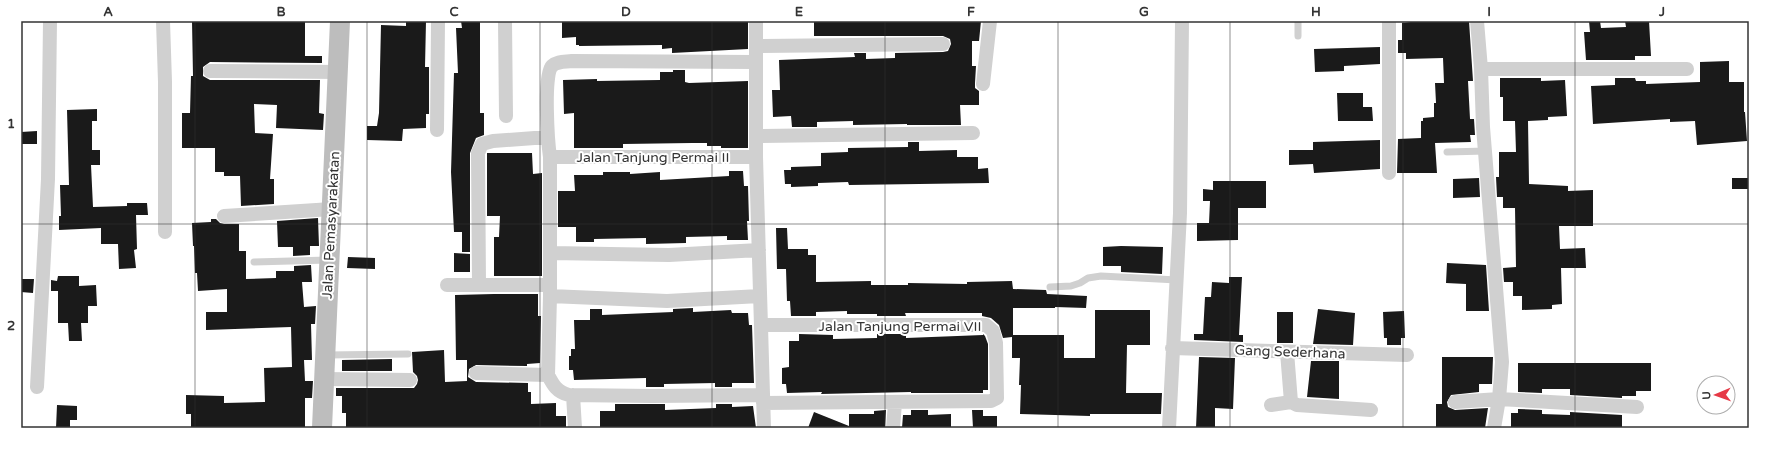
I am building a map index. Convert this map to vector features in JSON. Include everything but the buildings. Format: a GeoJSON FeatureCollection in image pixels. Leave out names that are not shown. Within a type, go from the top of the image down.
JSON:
{"type":"FeatureCollection","features":[{"type":"Feature","properties":{"kind":"street"},"geometry":{"type":"LineString","coordinates":[[37,387],[48,179],[50,21]]}},
{"type":"Feature","properties":{"kind":"street"},"geometry":{"type":"LineString","coordinates":[[163,21],[166,232]]}},
{"type":"Feature","properties":{"kind":"street","name":"Jalan Pemasyarakatan"},"geometry":{"type":"LineString","coordinates":[[322,428],[339,72],[340,21]]}},
{"type":"Feature","properties":{"kind":"street"},"geometry":{"type":"LineString","coordinates":[[437,130],[438,21]]}},
{"type":"Feature","properties":{"kind":"street"},"geometry":{"type":"LineString","coordinates":[[505,21],[506,116]]}},
{"type":"Feature","properties":{"kind":"street"},"geometry":{"type":"LineString","coordinates":[[756,21],[756,158],[764,428]]}},
{"type":"Feature","properties":{"kind":"street"},"geometry":{"type":"LineString","coordinates":[[983,84],[990,21]]}},
{"type":"Feature","properties":{"kind":"street"},"geometry":{"type":"LineString","coordinates":[[1169,428],[1172,348],[1177,280],[1182,130],[1182,21]]}},
{"type":"Feature","properties":{"kind":"street"},"geometry":{"type":"LineString","coordinates":[[1389,21],[1389,173]]}},
{"type":"Feature","properties":{"kind":"street"},"geometry":{"type":"LineString","coordinates":[[1477,21],[1502,362],[1499,399],[1494,428]]}},
{"type":"Feature","properties":{"kind":"street"},"geometry":{"type":"LineString","coordinates":[[756,46],[943,44]]}},
{"type":"Feature","properties":{"kind":"street"},"geometry":{"type":"LineString","coordinates":[[755,62],[572,61],[556,62],[550,67],[547,78],[551,253],[548,375],[554,386],[559,391],[573,395],[895,403],[893,428]]}},
{"type":"Feature","properties":{"kind":"street"},"geometry":{"type":"LineString","coordinates":[[1481,69],[1687,69]]}},
{"type":"Feature","properties":{"kind":"street"},"geometry":{"type":"LineString","coordinates":[[210,71],[339,72]]}},
{"type":"Feature","properties":{"kind":"street"},"geometry":{"type":"LineString","coordinates":[[756,136],[972,133]]}},
{"type":"Feature","properties":{"kind":"street"},"geometry":{"type":"LineString","coordinates":[[479,285],[479,147],[482,144],[493,141],[548,137]]}},
{"type":"Feature","properties":{"kind":"street","name":"Jalan Tanjung Permai II"},"geometry":{"type":"LineString","coordinates":[[550,158],[756,158]]}},
{"type":"Feature","properties":{"kind":"street"},"geometry":{"type":"LineString","coordinates":[[224,216],[332,210]]}},
{"type":"Feature","properties":{"kind":"street"},"geometry":{"type":"LineString","coordinates":[[551,253],[669,255],[759,250]]}},
{"type":"Feature","properties":{"kind":"street"},"geometry":{"type":"LineString","coordinates":[[447,285],[479,285],[550,290],[667,301],[760,296]]}},
{"type":"Feature","properties":{"kind":"street","name":"Jalan Tanjung Permai VII"},"geometry":{"type":"LineString","coordinates":[[761,325],[986,325],[993,331],[996,343],[997,398],[986,402],[895,403]]}},
{"type":"Feature","properties":{"kind":"street","name":"Gang Sederhana"},"geometry":{"type":"LineString","coordinates":[[1172,348],[1407,355]]}},
{"type":"Feature","properties":{"kind":"street"},"geometry":{"type":"LineString","coordinates":[[1287,352],[1291,402]]}},
{"type":"Feature","properties":{"kind":"street"},"geometry":{"type":"LineString","coordinates":[[476,373],[548,375]]}},
{"type":"Feature","properties":{"kind":"street"},"geometry":{"type":"LineString","coordinates":[[324,379],[410,380]]}},
{"type":"Feature","properties":{"kind":"street"},"geometry":{"type":"LineString","coordinates":[[573,395],[575,428]]}},
{"type":"Feature","properties":{"kind":"street"},"geometry":{"type":"LineString","coordinates":[[1455,402],[1499,399],[1638,407]]}},
{"type":"Feature","properties":{"kind":"street"},"geometry":{"type":"LineString","coordinates":[[1271,405],[1291,402],[1297,405],[1371,410]]}},
{"type":"Feature","properties":{"kind":"lane"},"geometry":{"type":"LineString","coordinates":[[1298,21],[1298,36]]}},
{"type":"Feature","properties":{"kind":"lane"},"geometry":{"type":"LineString","coordinates":[[1447,152],[1486,151]]}},
{"type":"Feature","properties":{"kind":"lane"},"geometry":{"type":"LineString","coordinates":[[254,262],[330,260]]}},
{"type":"Feature","properties":{"kind":"lane"},"geometry":{"type":"LineString","coordinates":[[1050,287],[1071,286],[1088,278],[1101,276],[1177,280]]}},
{"type":"Feature","properties":{"kind":"lane"},"geometry":{"type":"LineString","coordinates":[[325,355],[408,354]]}}]}
